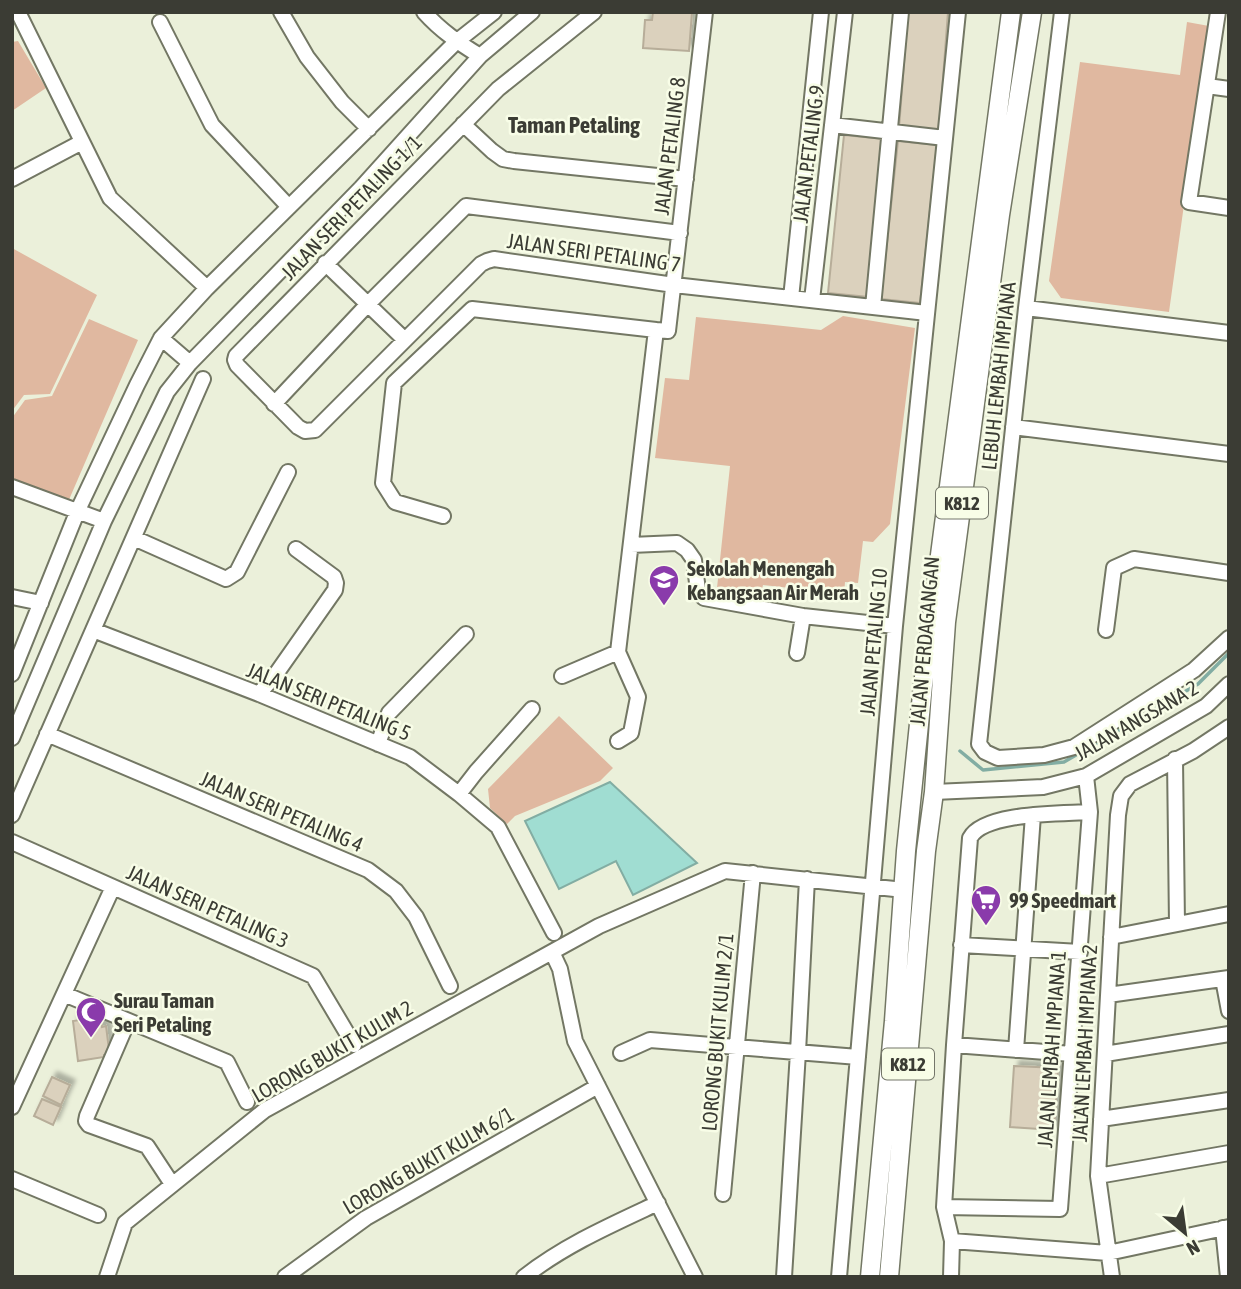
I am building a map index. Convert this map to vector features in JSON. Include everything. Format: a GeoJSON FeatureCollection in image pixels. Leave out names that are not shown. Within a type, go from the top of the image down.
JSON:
{"type":"FeatureCollection","features":[{"type":"Feature","properties":{"kind":"main road","name":"JALAN PERDAGANGAN"},"geometry":{"type":"LineString","coordinates":[[870,1277],[923,685],[1011,12]]}},
{"type":"Feature","properties":{"kind":"main road","name":"JALAN PERDAGANGAN"},"geometry":{"type":"LineString","coordinates":[[889,1277],[926,851],[934,792],[946,622],[1000,215],[1032,12]]}},
{"type":"Feature","properties":{"kind":"street"},"geometry":{"type":"LineString","coordinates":[[18,12],[110,198],[206,288]]}},
{"type":"Feature","properties":{"kind":"street"},"geometry":{"type":"LineString","coordinates":[[281,12],[307,57],[342,102],[369,129]]}},
{"type":"Feature","properties":{"kind":"street"},"geometry":{"type":"LineString","coordinates":[[424,12],[456,42],[480,56]]}},
{"type":"Feature","properties":{"kind":"street"},"geometry":{"type":"LineString","coordinates":[[12,674],[78,510],[161,338],[206,288],[456,42],[494,12]]}},
{"type":"Feature","properties":{"kind":"street"},"geometry":{"type":"LineString","coordinates":[[12,738],[104,522],[167,392],[190,363],[361,188],[480,56],[532,12]]}},
{"type":"Feature","properties":{"kind":"street","name":"JALAN SERI PETALING 1/1"},"geometry":{"type":"LineString","coordinates":[[320,425],[315,430],[305,431],[298,427],[237,365],[236,356],[498,89],[594,12]]}},
{"type":"Feature","properties":{"kind":"street","name":"JALAN PETALING 8"},"geometry":{"type":"LineString","coordinates":[[656,330],[668,331],[705,12]]}},
{"type":"Feature","properties":{"kind":"street"},"geometry":{"type":"LineString","coordinates":[[791,298],[821,12]]}},
{"type":"Feature","properties":{"kind":"street","name":"JALAN PETALING 9"},"geometry":{"type":"LineString","coordinates":[[812,300],[845,12]]}},
{"type":"Feature","properties":{"kind":"street"},"geometry":{"type":"LineString","coordinates":[[873,307],[901,12]]}},
{"type":"Feature","properties":{"kind":"street","name":"JALAN PETALING 10"},"geometry":{"type":"LineString","coordinates":[[839,1277],[895,626],[958,12]]}},
{"type":"Feature","properties":{"kind":"street","name":"LEBUH LEMBAH IMPIANA"},"geometry":{"type":"LineString","coordinates":[[1062,12],[1026,308],[979,744],[985,752],[999,758],[1044,755],[1074,747],[1194,670],[1229,638]]}},
{"type":"Feature","properties":{"kind":"street"},"geometry":{"type":"LineString","coordinates":[[1218,12],[1189,202],[1229,208]]}},
{"type":"Feature","properties":{"kind":"street"},"geometry":{"type":"LineString","coordinates":[[160,22],[212,125],[289,207]]}},
{"type":"Feature","properties":{"kind":"street"},"geometry":{"type":"LineString","coordinates":[[1207,86],[1229,89]]}},
{"type":"Feature","properties":{"kind":"street"},"geometry":{"type":"LineString","coordinates":[[463,124],[503,159],[686,179]]}},
{"type":"Feature","properties":{"kind":"street"},"geometry":{"type":"LineString","coordinates":[[832,125],[945,138]]}},
{"type":"Feature","properties":{"kind":"street"},"geometry":{"type":"LineString","coordinates":[[12,179],[82,142]]}},
{"type":"Feature","properties":{"kind":"street"},"geometry":{"type":"LineString","coordinates":[[274,404],[368,304],[466,206],[680,233]]}},
{"type":"Feature","properties":{"kind":"street","name":"JALAN SERI PETALING 7"},"geometry":{"type":"LineString","coordinates":[[320,425],[481,264],[494,259],[674,285],[927,313]]}},
{"type":"Feature","properties":{"kind":"street"},"geometry":{"type":"LineString","coordinates":[[325,263],[405,340]]}},
{"type":"Feature","properties":{"kind":"street"},"geometry":{"type":"LineString","coordinates":[[1026,308],[1229,333]]}},
{"type":"Feature","properties":{"kind":"street"},"geometry":{"type":"LineString","coordinates":[[443,516],[395,502],[383,483],[394,383],[472,309],[656,330],[618,652],[638,697],[631,733],[618,741]]}},
{"type":"Feature","properties":{"kind":"street"},"geometry":{"type":"LineString","coordinates":[[161,338],[190,363]]}},
{"type":"Feature","properties":{"kind":"street"},"geometry":{"type":"LineString","coordinates":[[12,815],[204,379]]}},
{"type":"Feature","properties":{"kind":"street"},"geometry":{"type":"LineString","coordinates":[[1013,427],[1229,454]]}},
{"type":"Feature","properties":{"kind":"street"},"geometry":{"type":"LineString","coordinates":[[134,538],[226,579],[237,572],[288,472]]}},
{"type":"Feature","properties":{"kind":"street"},"geometry":{"type":"LineString","coordinates":[[12,487],[104,522]]}},
{"type":"Feature","properties":{"kind":"street"},"geometry":{"type":"LineString","coordinates":[[631,545],[677,543],[687,550],[694,560],[698,590],[704,598],[803,616],[895,626]]}},
{"type":"Feature","properties":{"kind":"street"},"geometry":{"type":"LineString","coordinates":[[259,694],[335,590],[334,577],[296,548]]}},
{"type":"Feature","properties":{"kind":"street"},"geometry":{"type":"LineString","coordinates":[[1106,630],[1114,568],[1134,559],[1229,573]]}},
{"type":"Feature","properties":{"kind":"street"},"geometry":{"type":"LineString","coordinates":[[12,597],[41,603]]}},
{"type":"Feature","properties":{"kind":"street"},"geometry":{"type":"LineString","coordinates":[[797,653],[803,616]]}},
{"type":"Feature","properties":{"kind":"street","name":"JALAN SERI PETALING 5"},"geometry":{"type":"LineString","coordinates":[[93,631],[259,694],[410,757],[498,827],[554,933]]}},
{"type":"Feature","properties":{"kind":"street"},"geometry":{"type":"LineString","coordinates":[[378,744],[389,713],[466,634]]}},
{"type":"Feature","properties":{"kind":"street"},"geometry":{"type":"LineString","coordinates":[[562,676],[618,652]]}},
{"type":"Feature","properties":{"kind":"street","name":"JALAN ANGSANA 2"},"geometry":{"type":"LineString","coordinates":[[934,792],[1043,787],[1086,776],[1206,706],[1229,684]]}},
{"type":"Feature","properties":{"kind":"street"},"geometry":{"type":"LineString","coordinates":[[459,794],[532,709]]}},
{"type":"Feature","properties":{"kind":"street","name":"JALAN LEMBAH IMPIANA 2"},"geometry":{"type":"LineString","coordinates":[[1112,1277],[1098,1176],[1121,796],[1130,784],[1228,732]]}},
{"type":"Feature","properties":{"kind":"street","name":"JALAN SERI PETALING 4"},"geometry":{"type":"LineString","coordinates":[[47,734],[368,870],[396,891],[416,917],[450,986]]}},
{"type":"Feature","properties":{"kind":"street"},"geometry":{"type":"LineString","coordinates":[[1175,759],[1177,924]]}},
{"type":"Feature","properties":{"kind":"street","name":"JALAN LEMBAH IMPIANA 1"},"geometry":{"type":"LineString","coordinates":[[944,1207],[1060,1209],[1090,812],[1086,776]]}},
{"type":"Feature","properties":{"kind":"street"},"geometry":{"type":"LineString","coordinates":[[951,1277],[952,1241],[944,1207],[970,838],[982,825],[996,820],[1090,812]]}},
{"type":"Feature","properties":{"kind":"street"},"geometry":{"type":"LineString","coordinates":[[1016,1050],[1033,815]]}},
{"type":"Feature","properties":{"kind":"street","name":"JALAN SERI PETALING 3"},"geometry":{"type":"LineString","coordinates":[[12,842],[313,976],[354,1045]]}},
{"type":"Feature","properties":{"kind":"street","name":"LORONG BUKIT KULIM 2"},"geometry":{"type":"LineString","coordinates":[[107,1277],[125,1223],[265,1110],[598,926],[724,871],[904,890]]}},
{"type":"Feature","properties":{"kind":"street","name":"LORONG BUKIT KULIM 2/1"},"geometry":{"type":"LineString","coordinates":[[723,1194],[753,873]]}},
{"type":"Feature","properties":{"kind":"street"},"geometry":{"type":"LineString","coordinates":[[784,1277],[807,879]]}},
{"type":"Feature","properties":{"kind":"street"},"geometry":{"type":"LineString","coordinates":[[12,1107],[113,887]]}},
{"type":"Feature","properties":{"kind":"street"},"geometry":{"type":"LineString","coordinates":[[1111,937],[1229,914]]}},
{"type":"Feature","properties":{"kind":"street"},"geometry":{"type":"LineString","coordinates":[[961,945],[1080,952]]}},
{"type":"Feature","properties":{"kind":"street"},"geometry":{"type":"LineString","coordinates":[[552,952],[560,969],[575,1041],[695,1277]]}},
{"type":"Feature","properties":{"kind":"street"},"geometry":{"type":"LineString","coordinates":[[1108,995],[1226,979],[1229,1011]]}},
{"type":"Feature","properties":{"kind":"street"},"geometry":{"type":"LineString","coordinates":[[64,994],[227,1062],[247,1102]]}},
{"type":"Feature","properties":{"kind":"street"},"geometry":{"type":"LineString","coordinates":[[128,1021],[86,1121],[89,1125],[147,1146],[172,1184]]}},
{"type":"Feature","properties":{"kind":"street"},"geometry":{"type":"LineString","coordinates":[[1105,1054],[1229,1034]]}},
{"type":"Feature","properties":{"kind":"street"},"geometry":{"type":"LineString","coordinates":[[621,1053],[650,1040],[858,1057]]}},
{"type":"Feature","properties":{"kind":"street"},"geometry":{"type":"LineString","coordinates":[[954,1045],[1072,1054]]}},
{"type":"Feature","properties":{"kind":"street","name":"LORONG BUKIT KULM 6/1"},"geometry":{"type":"LineString","coordinates":[[285,1277],[366,1218],[598,1086]]}},
{"type":"Feature","properties":{"kind":"street"},"geometry":{"type":"LineString","coordinates":[[1101,1119],[1229,1100]]}},
{"type":"Feature","properties":{"kind":"street"},"geometry":{"type":"LineString","coordinates":[[1098,1176],[1229,1153]]}},
{"type":"Feature","properties":{"kind":"street"},"geometry":{"type":"LineString","coordinates":[[12,1179],[98,1215]]}},
{"type":"Feature","properties":{"kind":"street"},"geometry":{"type":"LineString","coordinates":[[524,1277],[580,1239],[658,1203]]}},
{"type":"Feature","properties":{"kind":"street"},"geometry":{"type":"LineString","coordinates":[[952,1241],[1108,1253],[1226,1228],[1228,1277]]}},
{"type":"Feature","properties":{"kind":"shaded area"},"geometry":{"type":"Polygon","coordinates":[[[1187,22],[1209,26],[1169,312],[1061,298],[1049,281],[1080,62],[1180,75],[1187,22]]]}},
{"type":"Feature","properties":{"kind":"shaded area"},"geometry":{"type":"Polygon","coordinates":[[[18,41],[46,88],[12,111],[12,42],[18,41]]]}},
{"type":"Feature","properties":{"kind":"shaded area"},"geometry":{"type":"Polygon","coordinates":[[[12,248],[97,295],[50,394],[24,395],[12,411],[12,248]]]}},
{"type":"Feature","properties":{"kind":"shaded area"},"geometry":{"type":"Polygon","coordinates":[[[843,316],[915,328],[890,524],[873,542],[863,541],[858,583],[845,582],[844,594],[763,585],[761,593],[717,588],[730,466],[655,458],[665,378],[689,380],[696,317],[821,330],[843,316]]]}},
{"type":"Feature","properties":{"kind":"shaded area"},"geometry":{"type":"Polygon","coordinates":[[[89,319],[138,340],[68,502],[12,479],[12,418],[25,400],[52,396],[89,319]]]}},
{"type":"Feature","properties":{"kind":"shaded area"},"geometry":{"type":"Polygon","coordinates":[[[559,716],[613,768],[600,781],[515,816],[507,824],[490,808],[488,789],[559,716]]]}},
{"type":"Feature","properties":{"kind":"water"},"geometry":{"type":"Polygon","coordinates":[[[610,782],[697,863],[633,895],[616,861],[559,889],[525,821],[610,782]]]}},
{"type":"Feature","properties":{"kind":"building"},"geometry":{"type":"Polygon","coordinates":[[[653,12],[692,12],[689,51],[643,48],[645,20],[652,20],[653,12]]]}},
{"type":"Feature","properties":{"kind":"building"},"geometry":{"type":"Polygon","coordinates":[[[908,12],[948,12],[939,131],[899,128],[908,12]]]}},
{"type":"Feature","properties":{"kind":"building"},"geometry":{"type":"Polygon","coordinates":[[[844,135],[885,139],[869,297],[828,293],[844,135]]]}},
{"type":"Feature","properties":{"kind":"building"},"geometry":{"type":"Polygon","coordinates":[[[898,141],[937,145],[920,303],[881,299],[898,141]]]}},
{"type":"Feature","properties":{"kind":"building","name":"Surau Taman Seri Petaling"},"geometry":{"type":"Polygon","coordinates":[[[98,1017],[102,1027],[106,1026],[108,1055],[78,1061],[73,1021],[98,1017]]]}},
{"type":"Feature","properties":{"kind":"building"},"geometry":{"type":"Polygon","coordinates":[[[1014,1066],[1058,1068],[1054,1130],[1010,1127],[1014,1066]]]}},
{"type":"Feature","properties":{"kind":"building"},"geometry":{"type":"Polygon","coordinates":[[[52,1077],[70,1085],[61,1105],[43,1096],[52,1077]]]}},
{"type":"Feature","properties":{"kind":"building"},"geometry":{"type":"Polygon","coordinates":[[[42,1099],[61,1107],[53,1125],[34,1116],[42,1099]]]}},
{"type":"Feature","properties":{"kind":"waterway"},"geometry":{"type":"LineString","coordinates":[[960,751],[983,770],[1064,762],[1198,684],[1229,653]]}},
{"type":"Feature","properties":{"kind":"place","name":"Sekolah Menengah Kebangsaan Air Merah"},"geometry":{"type":"Point","coordinates":[664,607]}},
{"type":"Feature","properties":{"kind":"place","name":"99 Speedmart"},"geometry":{"type":"Point","coordinates":[986,927]}},
{"type":"Feature","properties":{"kind":"place","name":"Surau Taman Seri Petaling"},"geometry":{"type":"Point","coordinates":[91,1039]}},
{"type":"Feature","properties":{"kind":"district","name":"Taman Petaling"},"geometry":{"type":"Point","coordinates":[574,125]}}]}
